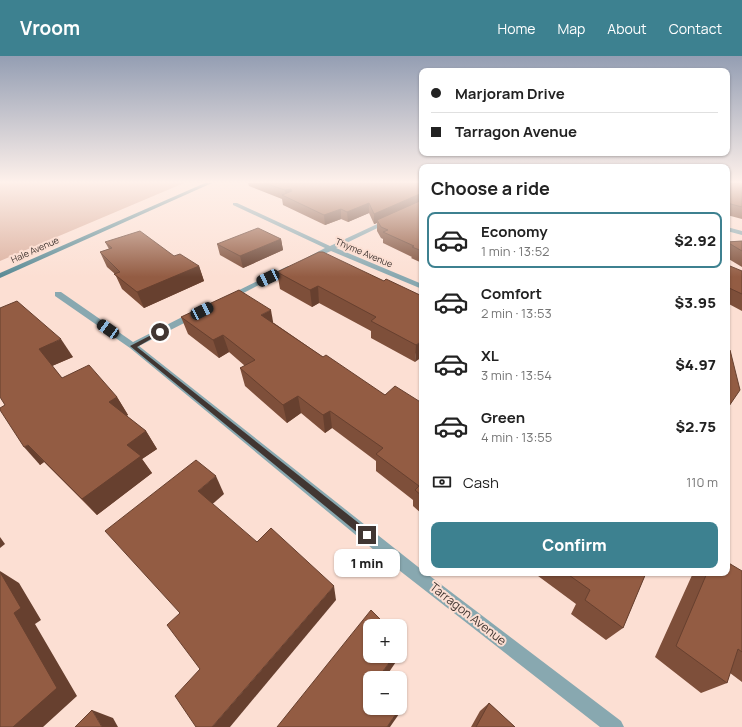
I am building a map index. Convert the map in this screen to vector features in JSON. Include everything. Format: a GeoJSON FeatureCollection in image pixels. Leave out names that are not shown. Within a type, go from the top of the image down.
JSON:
{"type":"FeatureCollection","features":[{"type":"Feature","properties":{"kind":"main road","name":"Hale Avenue"},"geometry":{"type":"LineString","coordinates":[[0,276],[139,214]]}},
{"type":"Feature","properties":{"kind":"street","name":"Thyme Avenue"},"geometry":{"type":"LineString","coordinates":[[257,214],[330,248],[419,286]]}},
{"type":"Feature","properties":{"kind":"street"},"geometry":{"type":"LineString","coordinates":[[223,300],[300,262],[400,216]]}},
{"type":"Feature","properties":{"kind":"street"},"geometry":{"type":"LineString","coordinates":[[730,230],[742,233]]}},
{"type":"Feature","properties":{"kind":"street","name":"Tarragon Avenue"},"geometry":{"type":"LineString","coordinates":[[58,294],[133,346],[391,555],[615,727]]}},
{"type":"Feature","properties":{"kind":"street"},"geometry":{"type":"LineString","coordinates":[[133,346],[202,311]]}},
{"type":"Feature","properties":{"kind":"shaded area"},"geometry":{"type":"Polygon","coordinates":[[[0,214],[110,214],[0,261],[0,214]]]}},
{"type":"Feature","properties":{"kind":"building"},"geometry":{"type":"Polygon","coordinates":[[[390,214],[419,214],[419,250],[383,232],[388,230],[381,227],[377,220],[390,214]]]}},
{"type":"Feature","properties":{"kind":"building"},"geometry":{"type":"Polygon","coordinates":[[[258,228],[281,239],[240,256],[217,244],[258,228]]]}},
{"type":"Feature","properties":{"kind":"building"},"geometry":{"type":"Polygon","coordinates":[[[140,231],[174,256],[180,254],[199,266],[137,292],[114,274],[120,272],[100,252],[112,248],[105,242],[140,231]]]}},
{"type":"Feature","properties":{"kind":"building"},"geometry":{"type":"Polygon","coordinates":[[[742,241],[742,251],[730,244],[730,242],[742,241]]]}},
{"type":"Feature","properties":{"kind":"building"},"geometry":{"type":"Polygon","coordinates":[[[319,252],[323,252],[384,281],[386,279],[419,295],[419,343],[416,345],[371,321],[376,317],[318,286],[310,290],[277,272],[319,252]]]}},
{"type":"Feature","properties":{"kind":"building"},"geometry":{"type":"Polygon","coordinates":[[[730,266],[742,271],[742,294],[730,288],[730,266]]]}},
{"type":"Feature","properties":{"kind":"building"},"geometry":{"type":"Polygon","coordinates":[[[239,290],[271,310],[261,315],[323,357],[326,355],[385,395],[395,386],[419,401],[419,486],[376,454],[383,448],[330,411],[323,415],[298,396],[283,405],[240,368],[255,360],[223,335],[213,340],[181,317],[239,290]]]}},
{"type":"Feature","properties":{"kind":"building"},"geometry":{"type":"Polygon","coordinates":[[[17,301],[61,339],[39,349],[62,378],[89,365],[117,397],[109,402],[146,431],[127,445],[141,456],[82,499],[28,445],[24,447],[0,410],[0,408],[5,405],[0,397],[0,308],[17,301]]]}},
{"type":"Feature","properties":{"kind":"building"},"geometry":{"type":"Polygon","coordinates":[[[730,350],[740,390],[730,405],[730,350]]]}},
{"type":"Feature","properties":{"kind":"building"},"geometry":{"type":"Polygon","coordinates":[[[196,460],[216,476],[198,491],[257,542],[271,528],[334,586],[212,727],[196,727],[175,696],[200,669],[167,625],[180,613],[105,531],[196,460]]]}},
{"type":"Feature","properties":{"kind":"building"},"geometry":{"type":"Polygon","coordinates":[[[419,486],[419,493],[415,490],[419,486]]]}},
{"type":"Feature","properties":{"kind":"building"},"geometry":{"type":"Polygon","coordinates":[[[730,564],[742,571],[742,652],[738,649],[727,683],[676,646],[706,576],[730,576],[730,564]]]}},
{"type":"Feature","properties":{"kind":"building"},"geometry":{"type":"Polygon","coordinates":[[[0,572],[21,608],[14,613],[57,688],[13,727],[0,727],[0,572]]]}},
{"type":"Feature","properties":{"kind":"building"},"geometry":{"type":"Polygon","coordinates":[[[570,576],[645,576],[623,628],[585,600],[590,590],[570,576]]]}},
{"type":"Feature","properties":{"kind":"building"},"geometry":{"type":"Polygon","coordinates":[[[371,610],[380,619],[364,619],[371,610]]]}},
{"type":"Feature","properties":{"kind":"building"},"geometry":{"type":"Polygon","coordinates":[[[363,620],[363,663],[389,663],[383,671],[363,671],[363,715],[395,715],[387,727],[277,727],[363,620]]]}},
{"type":"Feature","properties":{"kind":"building"},"geometry":{"type":"Polygon","coordinates":[[[489,703],[515,727],[476,727],[489,703]]]}},
{"type":"Feature","properties":{"kind":"building"},"geometry":{"type":"Polygon","coordinates":[[[92,710],[102,727],[75,727],[92,710]]]}},
{"type":"Feature","properties":{"kind":"route"},"geometry":{"type":"LineString","coordinates":[[160,332],[133,346],[367,535]]}}]}
